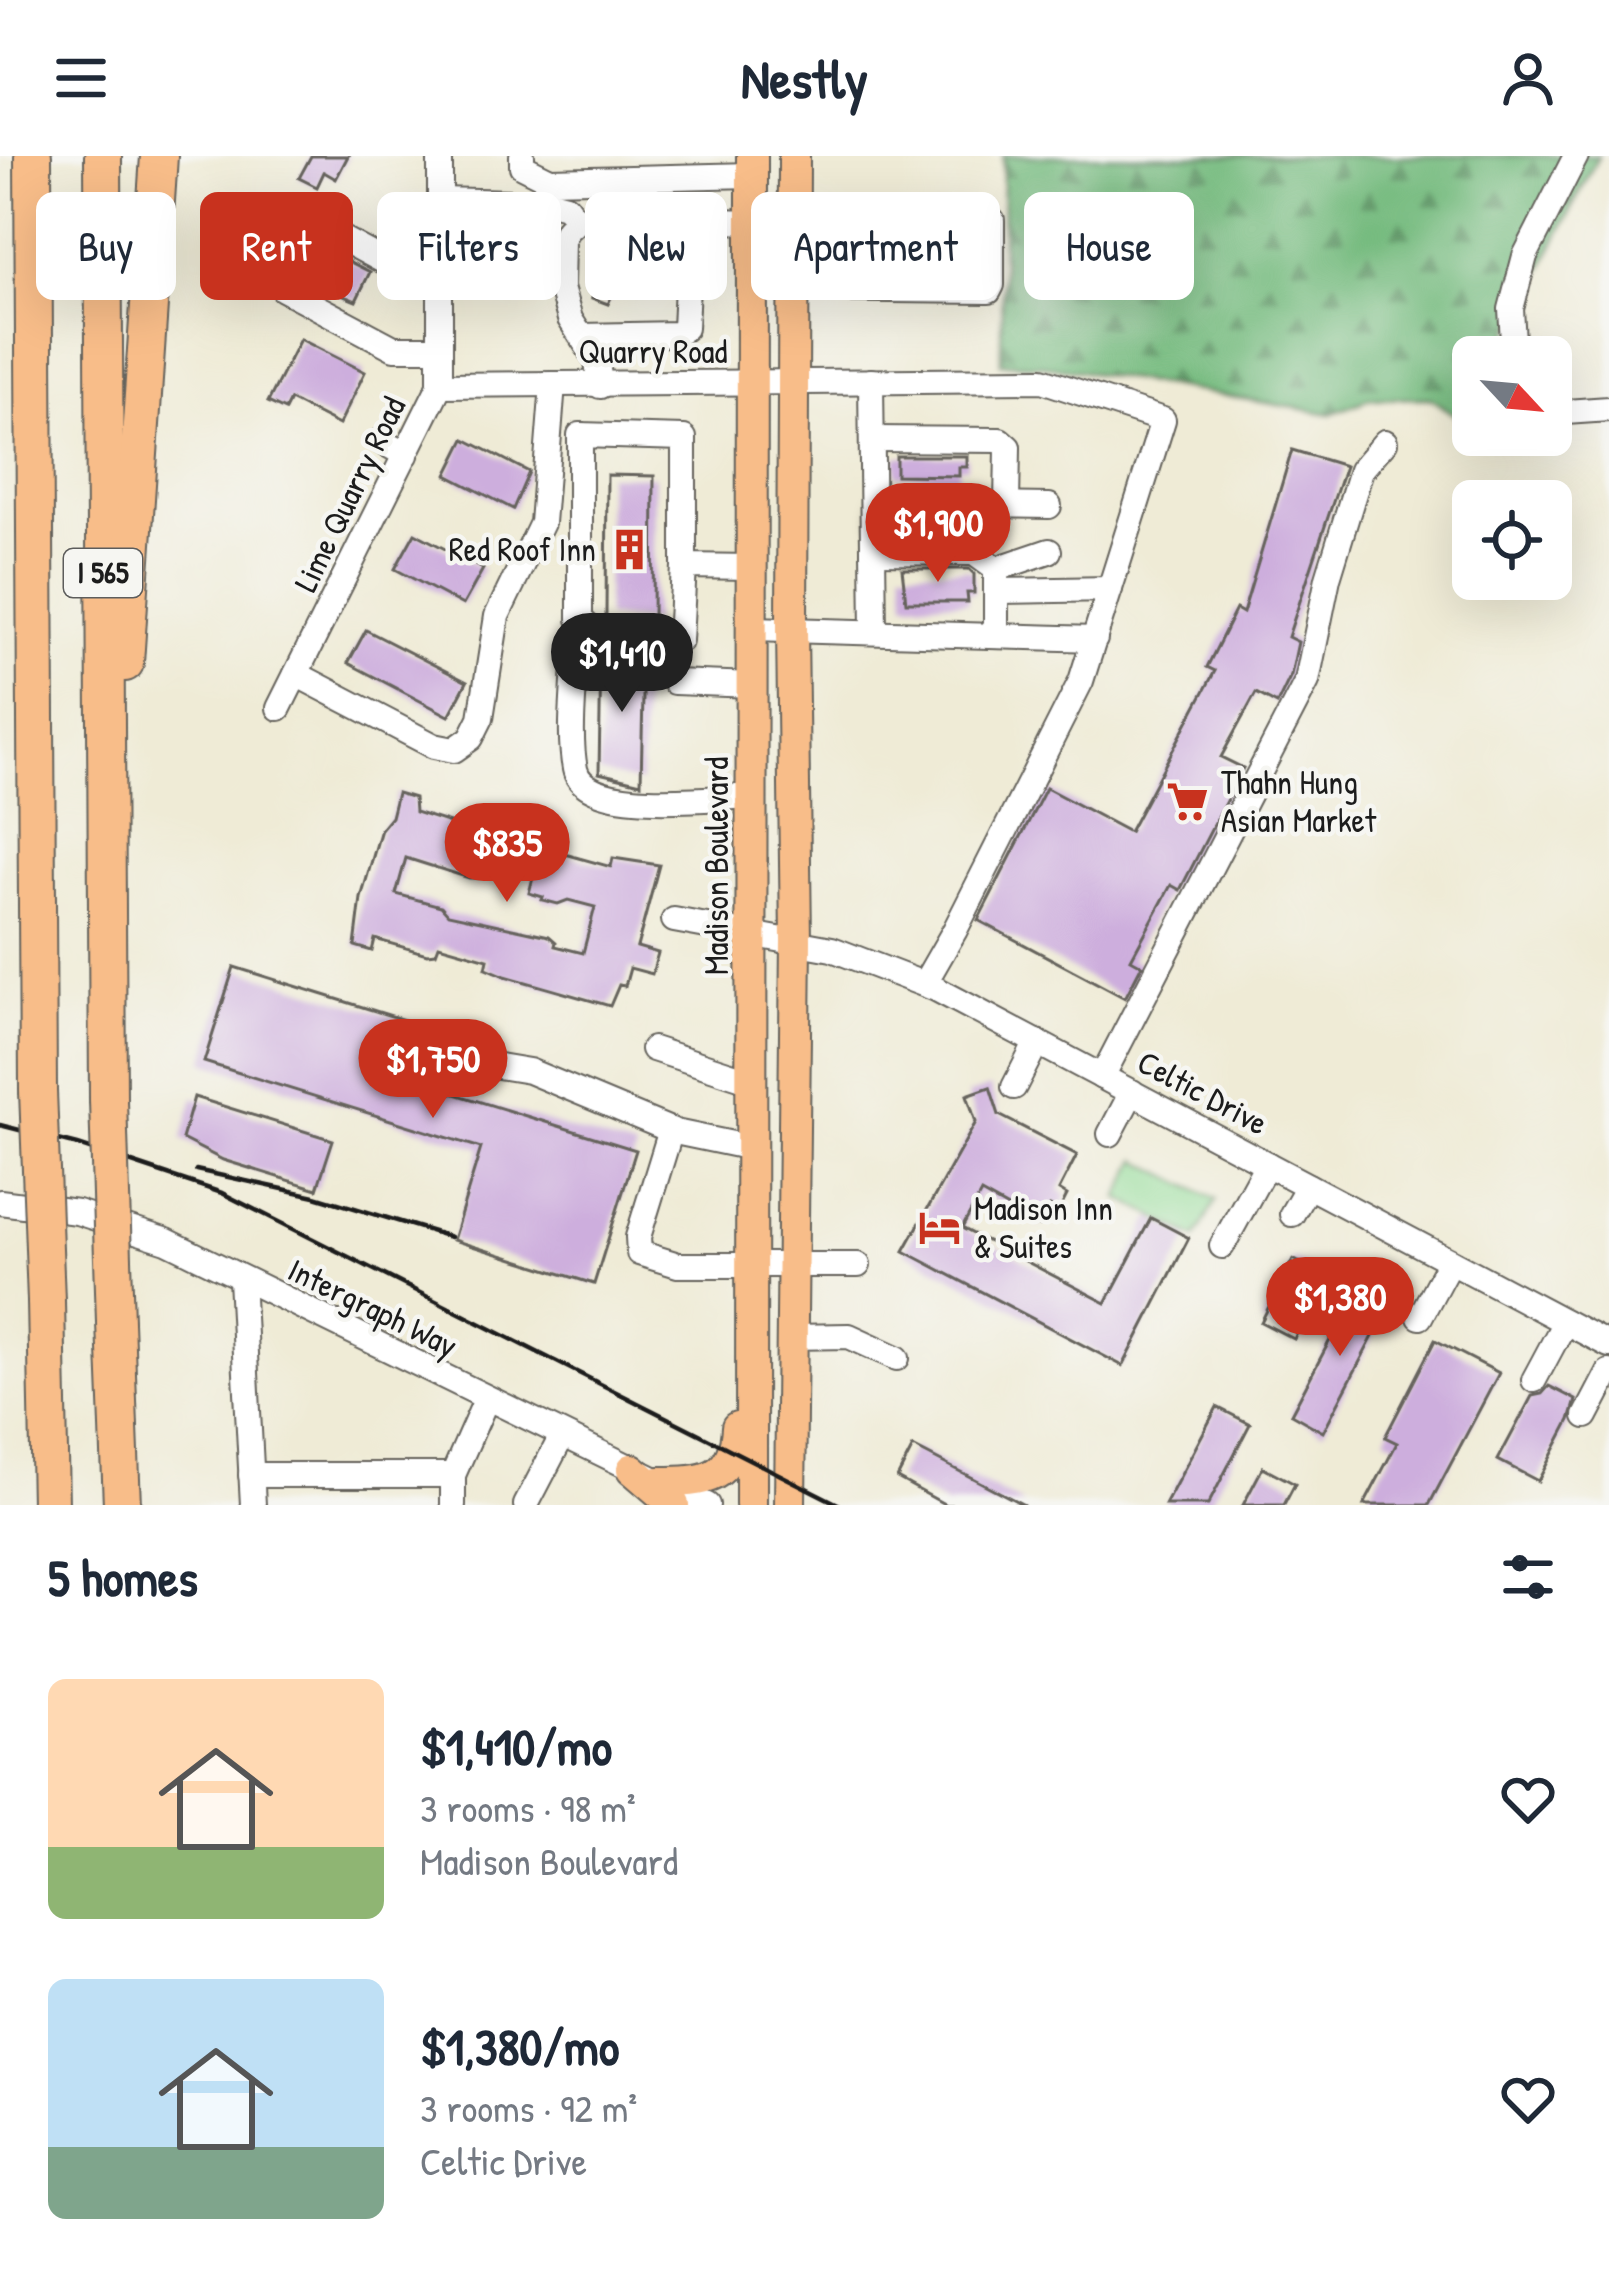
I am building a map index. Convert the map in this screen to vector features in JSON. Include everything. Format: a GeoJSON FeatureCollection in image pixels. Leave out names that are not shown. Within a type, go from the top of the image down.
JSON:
{"type":"FeatureCollection","features":[{"type":"Feature","properties":{"kind":"highway","name":"I 565"},"geometry":{"type":"LineString","coordinates":[[33,156],[38,1091],[50,1505]]}},
{"type":"Feature","properties":{"kind":"highway","name":"I 565"},"geometry":{"type":"LineString","coordinates":[[103,156],[107,990],[122,1505]]}},
{"type":"Feature","properties":{"kind":"highway"},"geometry":{"type":"LineString","coordinates":[[107,990],[158,156]]}},
{"type":"Feature","properties":{"kind":"main road"},"geometry":{"type":"LineString","coordinates":[[793,192],[794,156]]}},
{"type":"Feature","properties":{"kind":"main road","name":"Madison Boulevard"},"geometry":{"type":"LineString","coordinates":[[751,1505],[753,300]]}},
{"type":"Feature","properties":{"kind":"main road"},"geometry":{"type":"LineString","coordinates":[[790,1505],[796,940],[792,300]]}},
{"type":"Feature","properties":{"kind":"main road"},"geometry":{"type":"LineString","coordinates":[[655,1485],[695,1482],[727,1466],[735,1452],[740,1381],[752,1315]]}},
{"type":"Feature","properties":{"kind":"street"},"geometry":{"type":"LineString","coordinates":[[522,156],[522,166],[550,180],[752,165]]}},
{"type":"Feature","properties":{"kind":"street"},"geometry":{"type":"LineString","coordinates":[[1513,336],[1511,309],[1526,256],[1576,156]]}},
{"type":"Feature","properties":{"kind":"street"},"geometry":{"type":"LineString","coordinates":[[435,176],[554,202],[566,206],[577,221]]}},
{"type":"Feature","properties":{"kind":"street"},"geometry":{"type":"LineString","coordinates":[[585,220],[577,221],[562,240],[561,288],[570,319],[597,361],[600,386]]}},
{"type":"Feature","properties":{"kind":"street"},"geometry":{"type":"LineString","coordinates":[[377,258],[315,224],[304,227],[277,280],[283,289],[394,348],[440,348]]}},
{"type":"Feature","properties":{"kind":"street","name":"Lime Quarry Road"},"geometry":{"type":"LineString","coordinates":[[279,708],[440,385],[440,300]]}},
{"type":"Feature","properties":{"kind":"street"},"geometry":{"type":"LineString","coordinates":[[582,336],[676,334],[685,328],[686,300]]}},
{"type":"Feature","properties":{"kind":"street","name":"Quarry Road"},"geometry":{"type":"LineString","coordinates":[[440,385],[1042,380],[1163,420],[1110,589]]}},
{"type":"Feature","properties":{"kind":"street"},"geometry":{"type":"LineString","coordinates":[[871,381],[874,632]]}},
{"type":"Feature","properties":{"kind":"street","name":"Quarry Road"},"geometry":{"type":"LineString","coordinates":[[296,674],[434,746],[454,750],[471,738],[481,718],[482,646],[520,551],[542,523],[541,433],[553,385]]}},
{"type":"Feature","properties":{"kind":"street"},"geometry":{"type":"LineString","coordinates":[[1572,412],[1609,409]]}},
{"type":"Feature","properties":{"kind":"street"},"geometry":{"type":"LineString","coordinates":[[541,433],[684,438],[680,640],[593,632],[580,619],[580,435]]}},
{"type":"Feature","properties":{"kind":"street"},"geometry":{"type":"LineString","coordinates":[[872,439],[1000,440],[1008,447],[1007,505]]}},
{"type":"Feature","properties":{"kind":"street"},"geometry":{"type":"LineString","coordinates":[[381,441],[406,454]]}},
{"type":"Feature","properties":{"kind":"street"},"geometry":{"type":"LineString","coordinates":[[1102,1077],[1307,681],[1328,578],[1360,470],[1385,442]]}},
{"type":"Feature","properties":{"kind":"street"},"geometry":{"type":"LineString","coordinates":[[873,503],[1049,506]]}},
{"type":"Feature","properties":{"kind":"street"},"geometry":{"type":"LineString","coordinates":[[997,580],[1048,550]]}},
{"type":"Feature","properties":{"kind":"street"},"geometry":{"type":"LineString","coordinates":[[873,553],[974,553],[997,580],[996,636]]}},
{"type":"Feature","properties":{"kind":"street"},"geometry":{"type":"LineString","coordinates":[[684,566],[752,567]]}},
{"type":"Feature","properties":{"kind":"street"},"geometry":{"type":"LineString","coordinates":[[924,984],[1081,681],[1110,589],[997,580]]}},
{"type":"Feature","properties":{"kind":"street"},"geometry":{"type":"LineString","coordinates":[[753,629],[1094,639]]}},
{"type":"Feature","properties":{"kind":"street"},"geometry":{"type":"LineString","coordinates":[[574,654],[575,773],[590,790],[614,799],[753,796]]}},
{"type":"Feature","properties":{"kind":"street"},"geometry":{"type":"LineString","coordinates":[[674,682],[753,685]]}},
{"type":"Feature","properties":{"kind":"street","name":"Celtic Drive"},"geometry":{"type":"LineString","coordinates":[[674,920],[796,940],[924,984],[1609,1345]]}},
{"type":"Feature","properties":{"kind":"street"},"geometry":{"type":"LineString","coordinates":[[1014,1087],[1037,1042]]}},
{"type":"Feature","properties":{"kind":"street"},"geometry":{"type":"LineString","coordinates":[[653,1049],[752,1081]]}},
{"type":"Feature","properties":{"kind":"street"},"geometry":{"type":"LineString","coordinates":[[419,1053],[530,1071],[671,1130],[752,1148]]}},
{"type":"Feature","properties":{"kind":"street"},"geometry":{"type":"LineString","coordinates":[[1110,1134],[1132,1092]]}},
{"type":"Feature","properties":{"kind":"street"},"geometry":{"type":"LineString","coordinates":[[671,1130],[638,1237],[639,1253],[678,1265],[859,1265]]}},
{"type":"Feature","properties":{"kind":"street"},"geometry":{"type":"LineString","coordinates":[[1222,1246],[1267,1164]]}},
{"type":"Feature","properties":{"kind":"street"},"geometry":{"type":"LineString","coordinates":[[1292,1214],[1308,1186]]}},
{"type":"Feature","properties":{"kind":"street","name":"Intergraph Way"},"geometry":{"type":"LineString","coordinates":[[0,1202],[77,1212],[167,1241],[655,1485],[707,1505]]}},
{"type":"Feature","properties":{"kind":"street"},"geometry":{"type":"LineString","coordinates":[[1420,1317],[1450,1261]]}},
{"type":"Feature","properties":{"kind":"street"},"geometry":{"type":"LineString","coordinates":[[242,1279],[253,1505]]}},
{"type":"Feature","properties":{"kind":"street"},"geometry":{"type":"LineString","coordinates":[[1534,1380],[1564,1322]]}},
{"type":"Feature","properties":{"kind":"street"},"geometry":{"type":"LineString","coordinates":[[790,1337],[849,1336],[897,1358]]}},
{"type":"Feature","properties":{"kind":"street"},"geometry":{"type":"LineString","coordinates":[[1586,1416],[1609,1372]]}},
{"type":"Feature","properties":{"kind":"street"},"geometry":{"type":"LineString","coordinates":[[453,1505],[453,1475],[486,1400]]}},
{"type":"Feature","properties":{"kind":"street"},"geometry":{"type":"LineString","coordinates":[[526,1505],[562,1436]]}},
{"type":"Feature","properties":{"kind":"street"},"geometry":{"type":"LineString","coordinates":[[251,1475],[453,1475]]}},
{"type":"Feature","properties":{"kind":"green space"},"geometry":{"type":"Polygon","coordinates":[[[1003,156],[1598,156],[1508,336],[1452,336],[1452,413],[1430,398],[1369,399],[1331,414],[1043,365],[1001,363],[1003,156]]]}},
{"type":"Feature","properties":{"kind":"green space"},"geometry":{"type":"Polygon","coordinates":[[[1138,1160],[1216,1200],[1196,1238],[1119,1198],[1138,1160]]]}},
{"type":"Feature","properties":{"kind":"building"},"geometry":{"type":"Polygon","coordinates":[[[311,156],[348,156],[336,179],[324,172],[317,187],[299,178],[311,156]]]}},
{"type":"Feature","properties":{"kind":"building"},"geometry":{"type":"Polygon","coordinates":[[[353,264],[370,272],[353,300],[353,264]]]}},
{"type":"Feature","properties":{"kind":"building"},"geometry":{"type":"Polygon","coordinates":[[[300,339],[365,372],[339,425],[290,400],[285,410],[268,402],[300,339]]]}},
{"type":"Feature","properties":{"kind":"building"},"geometry":{"type":"Polygon","coordinates":[[[465,439],[529,472],[513,509],[447,475],[465,439]]]}},
{"type":"Feature","properties":{"kind":"building"},"geometry":{"type":"Polygon","coordinates":[[[1292,450],[1345,466],[1288,637],[1298,642],[1291,675],[1277,704],[1256,693],[1221,757],[1243,768],[1180,890],[1171,885],[1131,959],[1142,965],[1125,998],[978,920],[1046,788],[1129,832],[1215,671],[1207,667],[1236,609],[1243,613],[1292,450]]]}},
{"type":"Feature","properties":{"kind":"building"},"geometry":{"type":"Polygon","coordinates":[[[896,456],[967,456],[967,467],[959,467],[959,476],[896,475],[896,456]]]}},
{"type":"Feature","properties":{"kind":"building","name":"Red Roof Inn"},"geometry":{"type":"Polygon","coordinates":[[[607,475],[654,476],[653,621],[606,617],[607,475]]]}},
{"type":"Feature","properties":{"kind":"building","name":"Red Roof Inn"},"geometry":{"type":"Polygon","coordinates":[[[415,533],[483,569],[463,605],[395,569],[415,533]]]}},
{"type":"Feature","properties":{"kind":"building"},"geometry":{"type":"Polygon","coordinates":[[[902,569],[969,569],[974,574],[974,593],[967,593],[968,602],[906,602],[902,569]]]}},
{"type":"Feature","properties":{"kind":"building","name":"Red Roof Inn"},"geometry":{"type":"Polygon","coordinates":[[[366,630],[467,682],[449,716],[348,663],[366,630]]]}},
{"type":"Feature","properties":{"kind":"building"},"geometry":{"type":"Polygon","coordinates":[[[601,652],[644,653],[641,783],[599,773],[601,652]]]}},
{"type":"Feature","properties":{"kind":"building"},"geometry":{"type":"Polygon","coordinates":[[[397,793],[414,798],[415,812],[497,838],[499,832],[507,831],[529,838],[536,846],[611,867],[613,858],[659,865],[637,947],[658,953],[652,974],[630,968],[625,986],[619,985],[610,1006],[505,976],[486,968],[488,959],[439,945],[436,953],[427,954],[375,939],[372,951],[355,946],[361,898],[381,829],[391,817],[397,793]],[[406,858],[396,894],[441,906],[448,914],[549,936],[555,946],[583,953],[595,907],[542,900],[529,893],[534,874],[489,862],[488,867],[483,865],[480,878],[406,858]]]}},
{"type":"Feature","properties":{"kind":"building"},"geometry":{"type":"Polygon","coordinates":[[[234,967],[417,1024],[403,1049],[400,1077],[636,1150],[594,1284],[453,1240],[481,1148],[204,1062],[234,967]]]}},
{"type":"Feature","properties":{"kind":"building","name":"Madison Inn & Suites"},"geometry":{"type":"Polygon","coordinates":[[[990,1087],[999,1115],[1077,1155],[1059,1190],[1067,1195],[1059,1211],[1050,1206],[1040,1226],[981,1193],[962,1228],[1106,1303],[1151,1218],[1189,1238],[1123,1366],[904,1251],[976,1122],[967,1095],[990,1087]]]}},
{"type":"Feature","properties":{"kind":"building"},"geometry":{"type":"Polygon","coordinates":[[[194,1097],[333,1140],[317,1189],[223,1160],[182,1139],[194,1097]]]}},
{"type":"Feature","properties":{"kind":"building"},"geometry":{"type":"Polygon","coordinates":[[[1293,1259],[1327,1277],[1294,1339],[1261,1322],[1293,1259]]]}},
{"type":"Feature","properties":{"kind":"building"},"geometry":{"type":"Polygon","coordinates":[[[1358,1287],[1390,1304],[1323,1432],[1291,1414],[1358,1287]]]}},
{"type":"Feature","properties":{"kind":"building"},"geometry":{"type":"Polygon","coordinates":[[[1435,1340],[1499,1373],[1429,1505],[1364,1505],[1397,1443],[1385,1437],[1435,1340]]]}},
{"type":"Feature","properties":{"kind":"building"},"geometry":{"type":"Polygon","coordinates":[[[1549,1386],[1576,1400],[1538,1481],[1498,1460],[1532,1396],[1549,1386]]]}},
{"type":"Feature","properties":{"kind":"building"},"geometry":{"type":"Polygon","coordinates":[[[1217,1407],[1250,1424],[1208,1505],[1165,1505],[1217,1407]]]}},
{"type":"Feature","properties":{"kind":"building"},"geometry":{"type":"Polygon","coordinates":[[[913,1447],[1024,1505],[946,1505],[897,1478],[913,1447]]]}},
{"type":"Feature","properties":{"kind":"building"},"geometry":{"type":"Polygon","coordinates":[[[1263,1467],[1295,1484],[1284,1505],[1243,1505],[1263,1467]]]}},
{"type":"Feature","properties":{"kind":"railway"},"geometry":{"type":"LineString","coordinates":[[0,1125],[78,1145],[222,1193],[840,1505]]}},
{"type":"Feature","properties":{"kind":"railway"},"geometry":{"type":"LineString","coordinates":[[196,1170],[315,1196],[450,1237]]}},
{"type":"Feature","properties":{"kind":"place","name":"Red Roof Inn"},"geometry":{"type":"Point","coordinates":[630,549]}},
{"type":"Feature","properties":{"kind":"place","name":"Thahn Hung Asian Market"},"geometry":{"type":"Point","coordinates":[1187,801]}},
{"type":"Feature","properties":{"kind":"place","name":"Madison Inn & Suites"},"geometry":{"type":"Point","coordinates":[940,1227]}}]}
